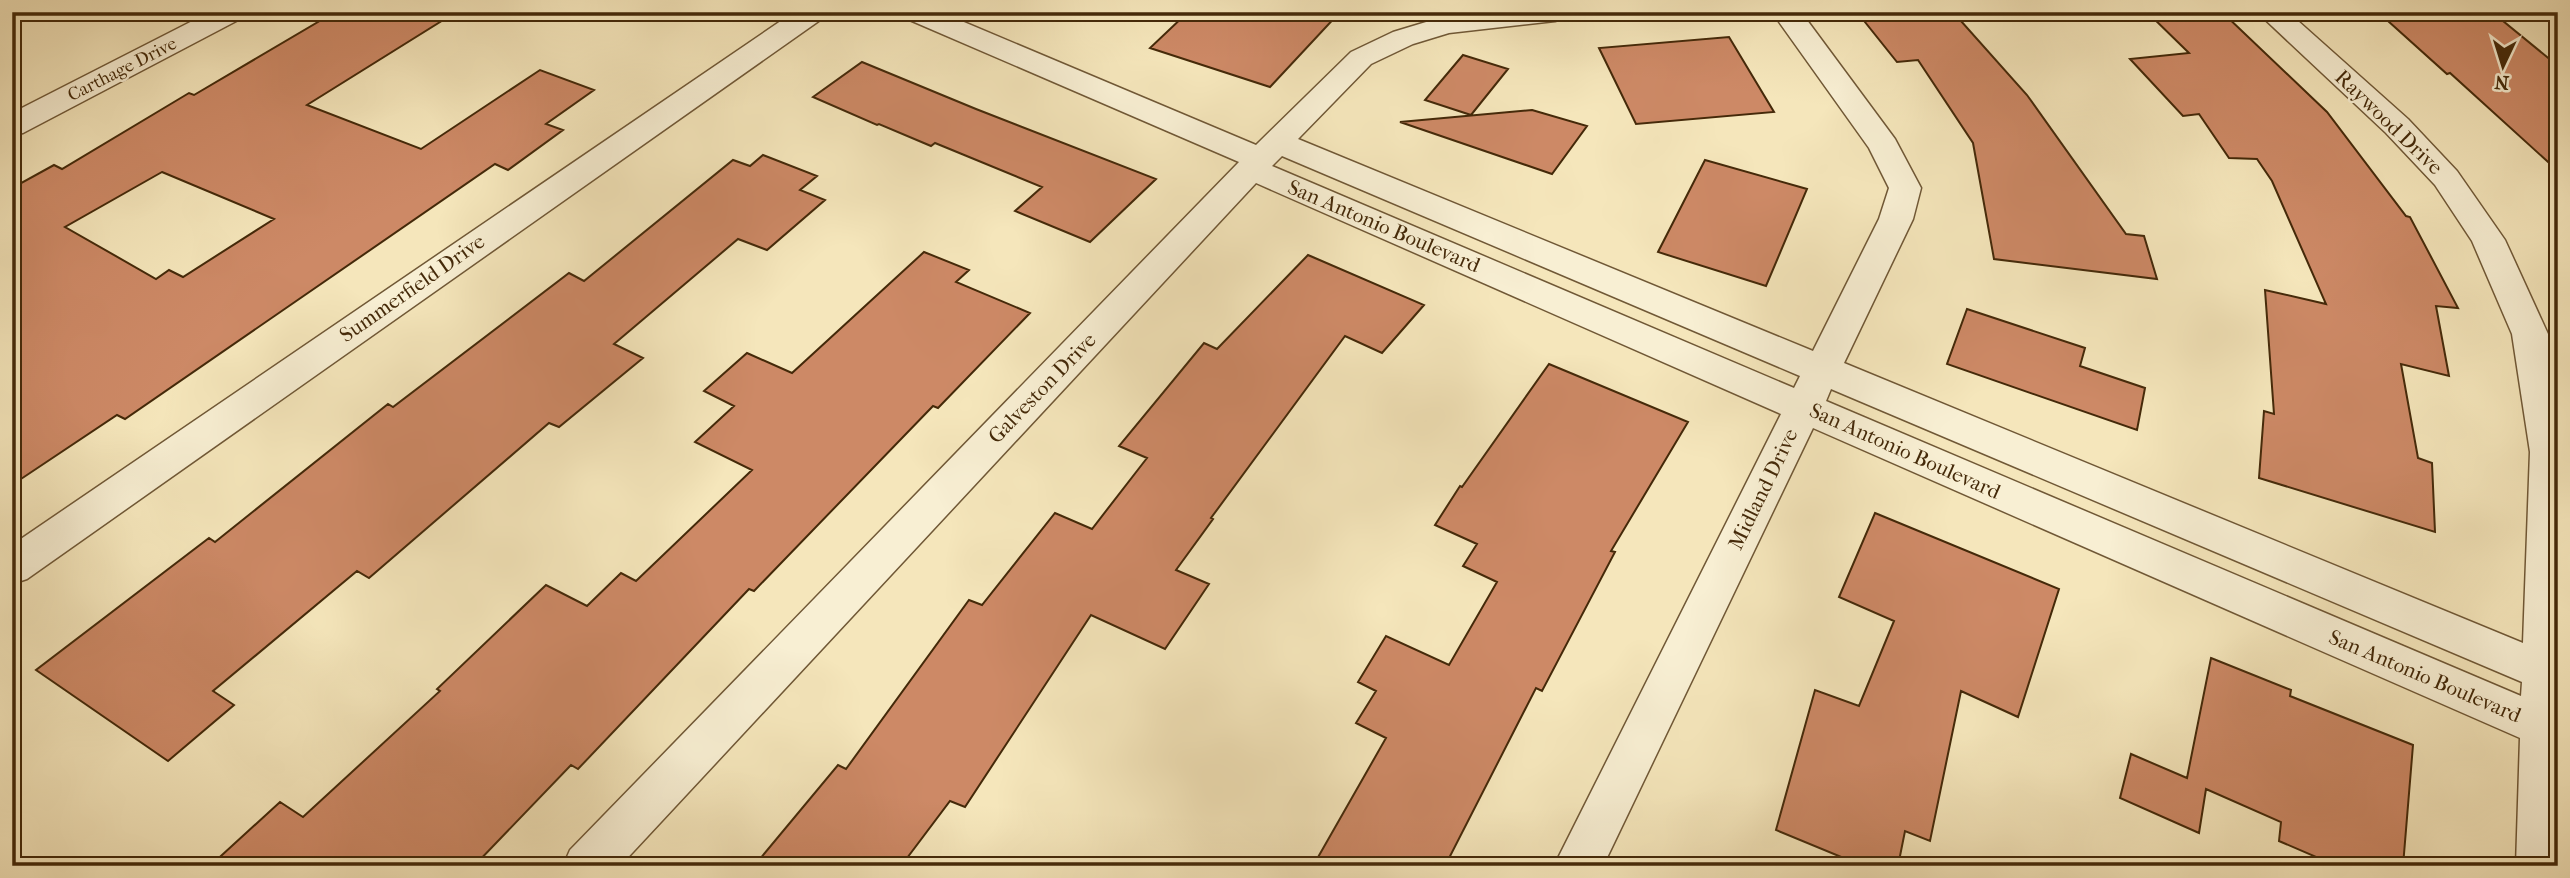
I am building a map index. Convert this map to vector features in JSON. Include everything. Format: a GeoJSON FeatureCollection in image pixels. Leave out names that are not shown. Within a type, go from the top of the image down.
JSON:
{"type":"FeatureCollection","features":[{"type":"Feature","properties":{"kind":"street","name":"Carthage Drive"},"geometry":{"type":"LineString","coordinates":[[12,126],[232,12]]}},
{"type":"Feature","properties":{"kind":"street","name":"Summerfield Drive"},"geometry":{"type":"LineString","coordinates":[[12,567],[813,12]]}},
{"type":"Feature","properties":{"kind":"street","name":"San Antonio Boulevard"},"geometry":{"type":"LineString","coordinates":[[915,12],[1263,157],[1822,370],[2551,674]]}},
{"type":"Feature","properties":{"kind":"street","name":"Galveston Drive"},"geometry":{"type":"LineString","coordinates":[[587,866],[1263,157],[1361,58],[1403,38],[1446,25],[1556,12]]}},
{"type":"Feature","properties":{"kind":"street","name":"Midland Drive"},"geometry":{"type":"LineString","coordinates":[[1578,866],[1896,219],[1905,188],[1884,146],[1786,12]]}},
{"type":"Feature","properties":{"kind":"street","name":"Raywood Drive"},"geometry":{"type":"LineString","coordinates":[[2271,12],[2397,126],[2446,178],[2488,240],[2530,334],[2549,452],[2550,730],[2540,866]]}},
{"type":"Feature","properties":{"kind":"street","name":"San Antonio Boulevard"},"geometry":{"type":"LineString","coordinates":[[1263,157],[1804,407],[2550,730]]}},
{"type":"Feature","properties":{"kind":"building"},"geometry":{"type":"Polygon","coordinates":[[[335,12],[456,12],[307,105],[421,149],[540,70],[594,90],[546,124],[563,130],[508,170],[495,164],[125,419],[117,415],[12,485],[12,188],[54,165],[62,169],[189,93],[194,95],[335,12]],[[162,172],[65,227],[156,279],[169,270],[183,277],[274,219],[162,172]]]}},
{"type":"Feature","properties":{"kind":"building"},"geometry":{"type":"Polygon","coordinates":[[[1188,12],[1340,12],[1270,87],[1150,48],[1188,12]]]}},
{"type":"Feature","properties":{"kind":"building"},"geometry":{"type":"Polygon","coordinates":[[[1857,12],[1953,12],[2027,95],[2126,234],[2144,236],[2157,279],[1994,259],[1973,143],[1918,60],[1897,62],[1857,12]]]}},
{"type":"Feature","properties":{"kind":"building"},"geometry":{"type":"Polygon","coordinates":[[[2147,12],[2222,12],[2327,112],[2406,216],[2410,217],[2458,308],[2436,306],[2449,376],[2401,364],[2418,458],[2432,463],[2435,532],[2259,478],[2264,411],[2274,414],[2265,290],[2326,304],[2272,181],[2257,159],[2229,158],[2199,114],[2183,116],[2130,59],[2189,53],[2147,12]]]}},
{"type":"Feature","properties":{"kind":"building"},"geometry":{"type":"Polygon","coordinates":[[[2378,12],[2492,12],[2558,66],[2558,171],[2450,73],[2447,74],[2378,12]]]}},
{"type":"Feature","properties":{"kind":"building"},"geometry":{"type":"Polygon","coordinates":[[[1729,37],[1774,112],[1636,124],[1599,48],[1729,37]]]}},
{"type":"Feature","properties":{"kind":"building"},"geometry":{"type":"Polygon","coordinates":[[[1463,55],[1508,69],[1471,115],[1425,100],[1463,55]]]}},
{"type":"Feature","properties":{"kind":"building"},"geometry":{"type":"Polygon","coordinates":[[[862,62],[1156,179],[1090,242],[1015,211],[1042,187],[935,143],[931,146],[877,125],[813,97],[862,62]]]}},
{"type":"Feature","properties":{"kind":"building"},"geometry":{"type":"Polygon","coordinates":[[[1532,110],[1587,126],[1552,174],[1400,122],[1532,110]]]}},
{"type":"Feature","properties":{"kind":"building"},"geometry":{"type":"Polygon","coordinates":[[[763,155],[817,176],[800,190],[825,200],[767,250],[738,239],[614,344],[643,358],[559,427],[549,423],[369,578],[357,571],[213,691],[234,705],[168,761],[36,670],[209,538],[215,542],[388,404],[393,407],[569,273],[584,281],[733,160],[750,166],[763,155]]]}},
{"type":"Feature","properties":{"kind":"building"},"geometry":{"type":"Polygon","coordinates":[[[1705,160],[1807,189],[1766,286],[1658,252],[1705,160]]]}},
{"type":"Feature","properties":{"kind":"building"},"geometry":{"type":"Polygon","coordinates":[[[924,252],[969,270],[956,282],[1030,313],[938,408],[933,406],[754,591],[749,589],[578,769],[571,765],[474,866],[210,866],[280,802],[303,817],[440,691],[437,689],[546,585],[587,606],[621,573],[636,581],[752,470],[695,442],[734,406],[704,391],[747,353],[792,373],[924,252]]]}},
{"type":"Feature","properties":{"kind":"building"},"geometry":{"type":"Polygon","coordinates":[[[1308,255],[1424,305],[1382,353],[1345,336],[1176,570],[1209,584],[1165,649],[1091,615],[965,807],[950,801],[901,866],[754,866],[838,765],[846,769],[969,600],[982,605],[1055,513],[1092,529],[1147,458],[1119,446],[1204,343],[1217,349],[1308,255]]]}},
{"type":"Feature","properties":{"kind":"building"},"geometry":{"type":"Polygon","coordinates":[[[1967,309],[2085,348],[2080,366],[2145,388],[2137,430],[1947,364],[1967,309]]]}},
{"type":"Feature","properties":{"kind":"building"},"geometry":{"type":"Polygon","coordinates":[[[1549,364],[1688,422],[1611,551],[1615,552],[1542,691],[1536,688],[1445,866],[1313,866],[1386,738],[1356,723],[1376,691],[1358,682],[1386,636],[1449,665],[1497,582],[1463,566],[1477,544],[1435,525],[1460,486],[1462,487],[1549,364]]]}},
{"type":"Feature","properties":{"kind":"building"},"geometry":{"type":"Polygon","coordinates":[[[1875,513],[2059,589],[2018,717],[1961,691],[1930,841],[1905,831],[1898,866],[1863,866],[1776,830],[1815,690],[1859,706],[1894,621],[1839,597],[1875,513]]]}},
{"type":"Feature","properties":{"kind":"building"},"geometry":{"type":"Polygon","coordinates":[[[2211,658],[2291,690],[2290,696],[2413,745],[2403,866],[2337,866],[2279,841],[2281,822],[2206,789],[2199,833],[2120,798],[2131,754],[2187,778],[2211,658]]]}}]}
